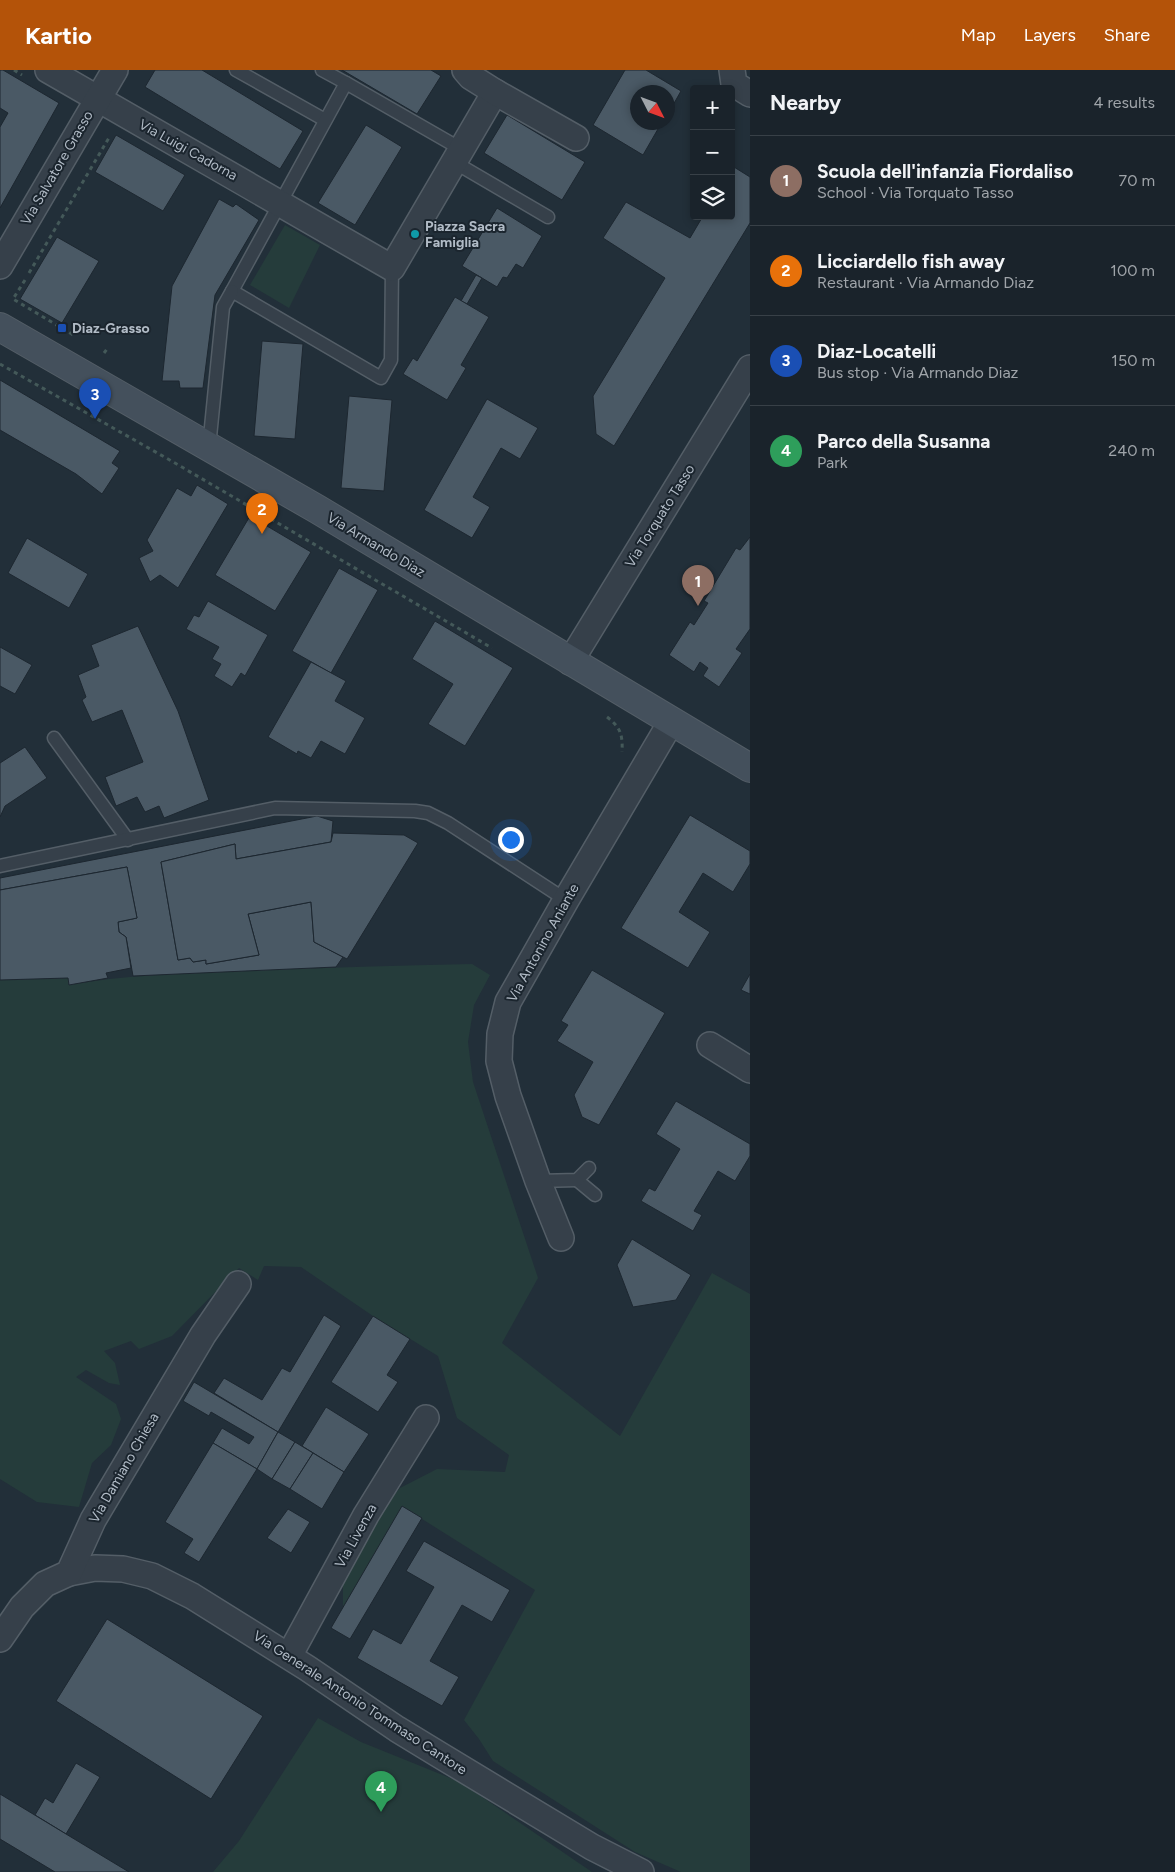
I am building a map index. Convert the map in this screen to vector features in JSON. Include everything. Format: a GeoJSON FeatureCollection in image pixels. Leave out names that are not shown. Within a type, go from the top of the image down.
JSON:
{"type":"FeatureCollection","features":[{"type":"Feature","properties":{"kind":"main road","name":"Via Armando Diaz"},"geometry":{"type":"LineString","coordinates":[[0,327],[317,509],[750,768]]}},
{"type":"Feature","properties":{"kind":"street","name":"Via Salvatore Grasso"},"geometry":{"type":"LineString","coordinates":[[0,266],[115,70]]}},
{"type":"Feature","properties":{"kind":"street"},"geometry":{"type":"LineString","coordinates":[[465,70],[495,92],[576,138]]}},
{"type":"Feature","properties":{"kind":"street"},"geometry":{"type":"LineString","coordinates":[[732,70],[734,84],[750,94]]}},
{"type":"Feature","properties":{"kind":"street","name":"Via Luigi Cadorna"},"geometry":{"type":"LineString","coordinates":[[39,75],[98,99],[392,268]]}},
{"type":"Feature","properties":{"kind":"street"},"geometry":{"type":"LineString","coordinates":[[392,268],[495,92]]}},
{"type":"Feature","properties":{"kind":"street","name":"Via Torquato Tasso"},"geometry":{"type":"LineString","coordinates":[[570,662],[750,369]]}},
{"type":"Feature","properties":{"kind":"street","name":"Via Antonino Aniante"},"geometry":{"type":"LineString","coordinates":[[561,1238],[538,1181],[508,1096],[499,1061],[500,1034],[508,1002],[671,722]]}},
{"type":"Feature","properties":{"kind":"street"},"geometry":{"type":"LineString","coordinates":[[710,1045],[750,1070]]}},
{"type":"Feature","properties":{"kind":"street","name":"Via Damiano Chiesa"},"geometry":{"type":"LineString","coordinates":[[69,1574],[93,1520],[203,1335],[238,1284]]}},
{"type":"Feature","properties":{"kind":"street","name":"Via Livenza"},"geometry":{"type":"LineString","coordinates":[[289,1656],[366,1515],[426,1418]]}},
{"type":"Feature","properties":{"kind":"street","name":"Via Generale Antonio Tommaso Cantore"},"geometry":{"type":"LineString","coordinates":[[69,1574],[95,1568],[124,1569],[152,1576],[192,1596],[289,1656],[438,1754],[592,1847],[641,1872]]}},
{"type":"Feature","properties":{"kind":"street"},"geometry":{"type":"LineString","coordinates":[[0,1639],[22,1607],[45,1584],[69,1574]]}},
{"type":"Feature","properties":{"kind":"lane"},"geometry":{"type":"LineString","coordinates":[[236,70],[325,120]]}},
{"type":"Feature","properties":{"kind":"lane"},"geometry":{"type":"LineString","coordinates":[[322,70],[346,83],[458,155],[548,217]]}},
{"type":"Feature","properties":{"kind":"lane"},"geometry":{"type":"LineString","coordinates":[[209,448],[223,307],[346,83]]}},
{"type":"Feature","properties":{"kind":"lane"},"geometry":{"type":"LineString","coordinates":[[232,291],[381,378],[391,360],[392,268]]}},
{"type":"Feature","properties":{"kind":"lane"},"geometry":{"type":"LineString","coordinates":[[54,738],[128,840]]}},
{"type":"Feature","properties":{"kind":"lane"},"geometry":{"type":"LineString","coordinates":[[0,866],[275,808],[415,811],[428,813],[448,823],[566,900]]}},
{"type":"Feature","properties":{"kind":"lane"},"geometry":{"type":"LineString","coordinates":[[538,1181],[577,1180],[590,1168]]}},
{"type":"Feature","properties":{"kind":"lane"},"geometry":{"type":"LineString","coordinates":[[577,1180],[594,1195]]}},
{"type":"Feature","properties":{"kind":"path"},"geometry":{"type":"LineString","coordinates":[[14,70],[39,75]]}},
{"type":"Feature","properties":{"kind":"path"},"geometry":{"type":"LineString","coordinates":[[79,338],[13,299],[110,136]]}},
{"type":"Feature","properties":{"kind":"path"},"geometry":{"type":"LineString","coordinates":[[96,348],[112,358]]}},
{"type":"Feature","properties":{"kind":"path"},"geometry":{"type":"LineString","coordinates":[[104,353],[107,349]]}},
{"type":"Feature","properties":{"kind":"path"},"geometry":{"type":"LineString","coordinates":[[0,364],[168,459],[495,650]]}},
{"type":"Feature","properties":{"kind":"path"},"geometry":{"type":"LineString","coordinates":[[605,716],[618,726],[622,741],[622,752],[617,760]]}},
{"type":"Feature","properties":{"kind":"green space"},"geometry":{"type":"Polygon","coordinates":[[[285,225],[320,245],[289,308],[250,285],[285,225]]]}},
{"type":"Feature","properties":{"kind":"green space"},"geometry":{"type":"Polygon","coordinates":[[[472,964],[490,975],[474,1005],[468,1042],[473,1082],[538,1278],[502,1343],[620,1436],[712,1273],[750,1294],[750,1872],[681,1872],[635,1852],[493,1761],[464,1720],[535,1590],[403,1507],[343,1607],[343,1584],[371,1525],[386,1503],[400,1488],[437,1469],[505,1472],[509,1455],[457,1418],[438,1356],[373,1316],[301,1267],[264,1266],[258,1280],[239,1268],[172,1336],[139,1349],[131,1341],[104,1351],[115,1363],[120,1385],[109,1383],[86,1370],[76,1377],[116,1404],[121,1419],[111,1445],[92,1463],[79,1507],[37,1502],[0,1479],[0,980],[68,978],[69,985],[130,977],[191,973],[472,964]]]}},
{"type":"Feature","properties":{"kind":"green space"},"geometry":{"type":"Polygon","coordinates":[[[318,1718],[361,1742],[460,1782],[592,1872],[213,1872],[239,1841],[318,1718]]]}},
{"type":"Feature","properties":{"kind":"building"},"geometry":{"type":"Polygon","coordinates":[[[0,70],[59,103],[0,208],[0,127],[8,113],[0,108],[0,70]]]}},
{"type":"Feature","properties":{"kind":"building"},"geometry":{"type":"Polygon","coordinates":[[[155,70],[202,70],[303,131],[280,169],[145,87],[155,70]]]}},
{"type":"Feature","properties":{"kind":"building"},"geometry":{"type":"Polygon","coordinates":[[[342,70],[431,70],[441,76],[417,114],[342,70]]]}},
{"type":"Feature","properties":{"kind":"building"},"geometry":{"type":"Polygon","coordinates":[[[625,70],[646,70],[671,85],[630,85],[630,130],[657,130],[643,155],[593,125],[625,70]]]}},
{"type":"Feature","properties":{"kind":"building"},"geometry":{"type":"Polygon","coordinates":[[[675,87],[681,91],[675,102],[675,87]]]}},
{"type":"Feature","properties":{"kind":"building"},"geometry":{"type":"Polygon","coordinates":[[[507,115],[585,162],[562,200],[484,153],[507,115]]]}},
{"type":"Feature","properties":{"kind":"building"},"geometry":{"type":"Polygon","coordinates":[[[366,125],[402,147],[355,225],[318,203],[366,125]]]}},
{"type":"Feature","properties":{"kind":"building"},"geometry":{"type":"Polygon","coordinates":[[[116,135],[185,175],[163,211],[95,172],[116,135]]]}},
{"type":"Feature","properties":{"kind":"building"},"geometry":{"type":"Polygon","coordinates":[[[735,168],[750,177],[750,223],[614,446],[596,434],[593,396],[665,278],[603,238],[626,202],[690,238],[701,220],[735,220],[735,168]]]}},
{"type":"Feature","properties":{"kind":"building"},"geometry":{"type":"Polygon","coordinates":[[[219,199],[233,207],[236,204],[259,220],[215,295],[203,388],[180,388],[179,381],[162,381],[172,286],[219,199]]]}},
{"type":"Feature","properties":{"kind":"building"},"geometry":{"type":"Polygon","coordinates":[[[497,208],[542,236],[523,268],[516,264],[507,278],[503,277],[497,287],[462,266],[497,208]]]}},
{"type":"Feature","properties":{"kind":"building"},"geometry":{"type":"Polygon","coordinates":[[[57,237],[99,261],[62,323],[20,299],[57,237]]]}},
{"type":"Feature","properties":{"kind":"building"},"geometry":{"type":"Polygon","coordinates":[[[476,275],[482,278],[467,304],[461,301],[476,275]]]}},
{"type":"Feature","properties":{"kind":"building"},"geometry":{"type":"Polygon","coordinates":[[[455,297],[489,317],[461,365],[466,368],[447,400],[403,374],[413,358],[417,361],[455,297]]]}},
{"type":"Feature","properties":{"kind":"building"},"geometry":{"type":"Polygon","coordinates":[[[262,341],[303,344],[295,439],[254,436],[262,341]]]}},
{"type":"Feature","properties":{"kind":"building"},"geometry":{"type":"Polygon","coordinates":[[[0,380],[120,451],[112,463],[119,468],[102,494],[76,474],[0,430],[0,380]]]}},
{"type":"Feature","properties":{"kind":"building"},"geometry":{"type":"Polygon","coordinates":[[[349,396],[392,400],[384,491],[341,488],[349,396]]]}},
{"type":"Feature","properties":{"kind":"building"},"geometry":{"type":"Polygon","coordinates":[[[487,399],[538,428],[520,459],[501,448],[473,497],[490,507],[472,538],[424,510],[487,399]]]}},
{"type":"Feature","properties":{"kind":"building"},"geometry":{"type":"Polygon","coordinates":[[[197,485],[228,504],[178,588],[160,575],[150,582],[139,558],[153,551],[147,540],[177,488],[191,496],[197,485]]]}},
{"type":"Feature","properties":{"kind":"building"},"geometry":{"type":"Polygon","coordinates":[[[250,516],[311,552],[275,611],[215,575],[250,516]]]}},
{"type":"Feature","properties":{"kind":"building"},"geometry":{"type":"Polygon","coordinates":[[[750,537],[750,629],[736,649],[742,653],[719,687],[703,676],[708,668],[700,662],[694,672],[669,655],[690,622],[694,625],[708,603],[704,601],[736,548],[740,550],[750,537]]]}},
{"type":"Feature","properties":{"kind":"building"},"geometry":{"type":"Polygon","coordinates":[[[27,538],[88,574],[69,608],[8,573],[27,538]]]}},
{"type":"Feature","properties":{"kind":"building"},"geometry":{"type":"Polygon","coordinates":[[[339,568],[378,590],[331,673],[292,651],[339,568]]]}},
{"type":"Feature","properties":{"kind":"building"},"geometry":{"type":"Polygon","coordinates":[[[208,601],[268,635],[245,676],[241,673],[232,687],[214,676],[221,664],[212,659],[219,647],[186,629],[194,615],[199,617],[208,601]]]}},
{"type":"Feature","properties":{"kind":"building"},"geometry":{"type":"Polygon","coordinates":[[[435,621],[513,668],[465,746],[428,724],[453,684],[412,659],[435,621]]]}},
{"type":"Feature","properties":{"kind":"building"},"geometry":{"type":"Polygon","coordinates":[[[138,626],[178,711],[209,800],[164,818],[159,806],[145,812],[137,797],[116,806],[105,777],[143,762],[122,710],[92,722],[82,700],[86,697],[78,675],[99,666],[91,645],[138,626]]]}},
{"type":"Feature","properties":{"kind":"building"},"geometry":{"type":"Polygon","coordinates":[[[0,647],[32,665],[15,694],[0,686],[0,647]]]}},
{"type":"Feature","properties":{"kind":"building"},"geometry":{"type":"Polygon","coordinates":[[[311,662],[346,681],[335,701],[365,718],[345,754],[321,741],[311,758],[298,751],[297,754],[268,737],[311,662]]]}},
{"type":"Feature","properties":{"kind":"building"},"geometry":{"type":"Polygon","coordinates":[[[25,747],[47,778],[5,806],[0,817],[0,763],[25,747]]]}},
{"type":"Feature","properties":{"kind":"building"},"geometry":{"type":"Polygon","coordinates":[[[690,815],[750,851],[750,864],[733,892],[703,873],[679,912],[710,932],[688,968],[621,928],[690,815]]]}},
{"type":"Feature","properties":{"kind":"building"},"geometry":{"type":"Polygon","coordinates":[[[317,816],[333,821],[331,842],[236,859],[235,844],[161,862],[178,960],[190,958],[193,962],[206,960],[206,964],[259,955],[248,914],[311,902],[314,942],[343,957],[336,967],[133,976],[126,937],[119,932],[118,922],[137,918],[127,867],[0,890],[0,878],[317,816]]]}},
{"type":"Feature","properties":{"kind":"building"},"geometry":{"type":"Polygon","coordinates":[[[333,833],[404,835],[418,843],[347,959],[314,942],[311,902],[248,914],[259,955],[206,964],[206,960],[193,962],[190,958],[178,960],[161,862],[235,844],[236,859],[331,842],[333,833]]]}},
{"type":"Feature","properties":{"kind":"building"},"geometry":{"type":"Polygon","coordinates":[[[127,867],[137,918],[118,922],[119,932],[126,937],[131,968],[106,973],[108,978],[69,985],[68,978],[0,980],[0,890],[127,867]]]}},
{"type":"Feature","properties":{"kind":"building"},"geometry":{"type":"Polygon","coordinates":[[[592,970],[665,1013],[599,1125],[582,1117],[574,1095],[593,1062],[557,1041],[568,1025],[561,1021],[592,970]]]}},
{"type":"Feature","properties":{"kind":"building"},"geometry":{"type":"Polygon","coordinates":[[[750,974],[750,994],[741,990],[750,974]]]}},
{"type":"Feature","properties":{"kind":"building"},"geometry":{"type":"Polygon","coordinates":[[[676,1101],[750,1144],[750,1156],[735,1181],[718,1171],[694,1211],[702,1215],[693,1231],[641,1201],[649,1188],[655,1191],[680,1149],[656,1134],[676,1101]]]}},
{"type":"Feature","properties":{"kind":"building"},"geometry":{"type":"Polygon","coordinates":[[[632,1239],[691,1275],[676,1300],[633,1307],[617,1265],[632,1239]]]}},
{"type":"Feature","properties":{"kind":"building"},"geometry":{"type":"Polygon","coordinates":[[[324,1315],[341,1326],[278,1432],[214,1393],[224,1378],[262,1400],[282,1368],[290,1372],[324,1315]]]}},
{"type":"Feature","properties":{"kind":"building"},"geometry":{"type":"Polygon","coordinates":[[[373,1316],[410,1339],[387,1375],[398,1382],[378,1412],[331,1382],[373,1316]]]}},
{"type":"Feature","properties":{"kind":"building"},"geometry":{"type":"Polygon","coordinates":[[[194,1382],[278,1432],[257,1469],[213,1443],[222,1428],[249,1444],[254,1437],[211,1412],[209,1416],[183,1401],[194,1382]]]}},
{"type":"Feature","properties":{"kind":"building"},"geometry":{"type":"Polygon","coordinates":[[[326,1407],[369,1434],[344,1472],[302,1446],[326,1407]]]}},
{"type":"Feature","properties":{"kind":"building"},"geometry":{"type":"Polygon","coordinates":[[[278,1432],[295,1442],[272,1479],[257,1469],[278,1432]]]}},
{"type":"Feature","properties":{"kind":"building"},"geometry":{"type":"Polygon","coordinates":[[[295,1442],[313,1453],[290,1489],[272,1479],[295,1442]]]}},
{"type":"Feature","properties":{"kind":"building"},"geometry":{"type":"Polygon","coordinates":[[[213,1443],[257,1469],[199,1562],[184,1553],[193,1539],[165,1522],[213,1443]]]}},
{"type":"Feature","properties":{"kind":"building"},"geometry":{"type":"Polygon","coordinates":[[[313,1453],[344,1472],[322,1509],[290,1489],[313,1453]]]}},
{"type":"Feature","properties":{"kind":"building"},"geometry":{"type":"Polygon","coordinates":[[[402,1506],[422,1518],[350,1639],[331,1628],[402,1506]]]}},
{"type":"Feature","properties":{"kind":"building"},"geometry":{"type":"Polygon","coordinates":[[[288,1509],[310,1522],[291,1553],[267,1538],[288,1509]]]}},
{"type":"Feature","properties":{"kind":"building"},"geometry":{"type":"Polygon","coordinates":[[[424,1541],[510,1590],[492,1622],[462,1605],[430,1661],[459,1677],[442,1706],[357,1658],[373,1629],[401,1644],[434,1587],[406,1571],[424,1541]]]}},
{"type":"Feature","properties":{"kind":"building"},"geometry":{"type":"Polygon","coordinates":[[[107,1619],[263,1716],[211,1799],[56,1701],[107,1619]]]}},
{"type":"Feature","properties":{"kind":"building"},"geometry":{"type":"Polygon","coordinates":[[[76,1763],[100,1777],[66,1834],[35,1815],[45,1798],[53,1803],[76,1763]]]}},
{"type":"Feature","properties":{"kind":"building"},"geometry":{"type":"Polygon","coordinates":[[[0,1794],[129,1872],[55,1872],[0,1839],[0,1794]]]}},
{"type":"Feature","properties":{"kind":"place","name":"Piazza Sacra Famiglia"},"geometry":{"type":"Point","coordinates":[415,234]}},
{"type":"Feature","properties":{"kind":"place","name":"Diaz-Grasso"},"geometry":{"type":"Point","coordinates":[62,328]}},
{"type":"Feature","properties":{"kind":"place","name":"Diaz-Locatelli"},"geometry":{"type":"Point","coordinates":[95,419]}},
{"type":"Feature","properties":{"kind":"place","name":"Licciardello fish away"},"geometry":{"type":"Point","coordinates":[262,534]}},
{"type":"Feature","properties":{"kind":"place","name":"Scuola dell'infanzia Fiordaliso"},"geometry":{"type":"Point","coordinates":[698,606]}},
{"type":"Feature","properties":{"kind":"place","name":"Parco della Susanna"},"geometry":{"type":"Point","coordinates":[381,1812]}}]}
